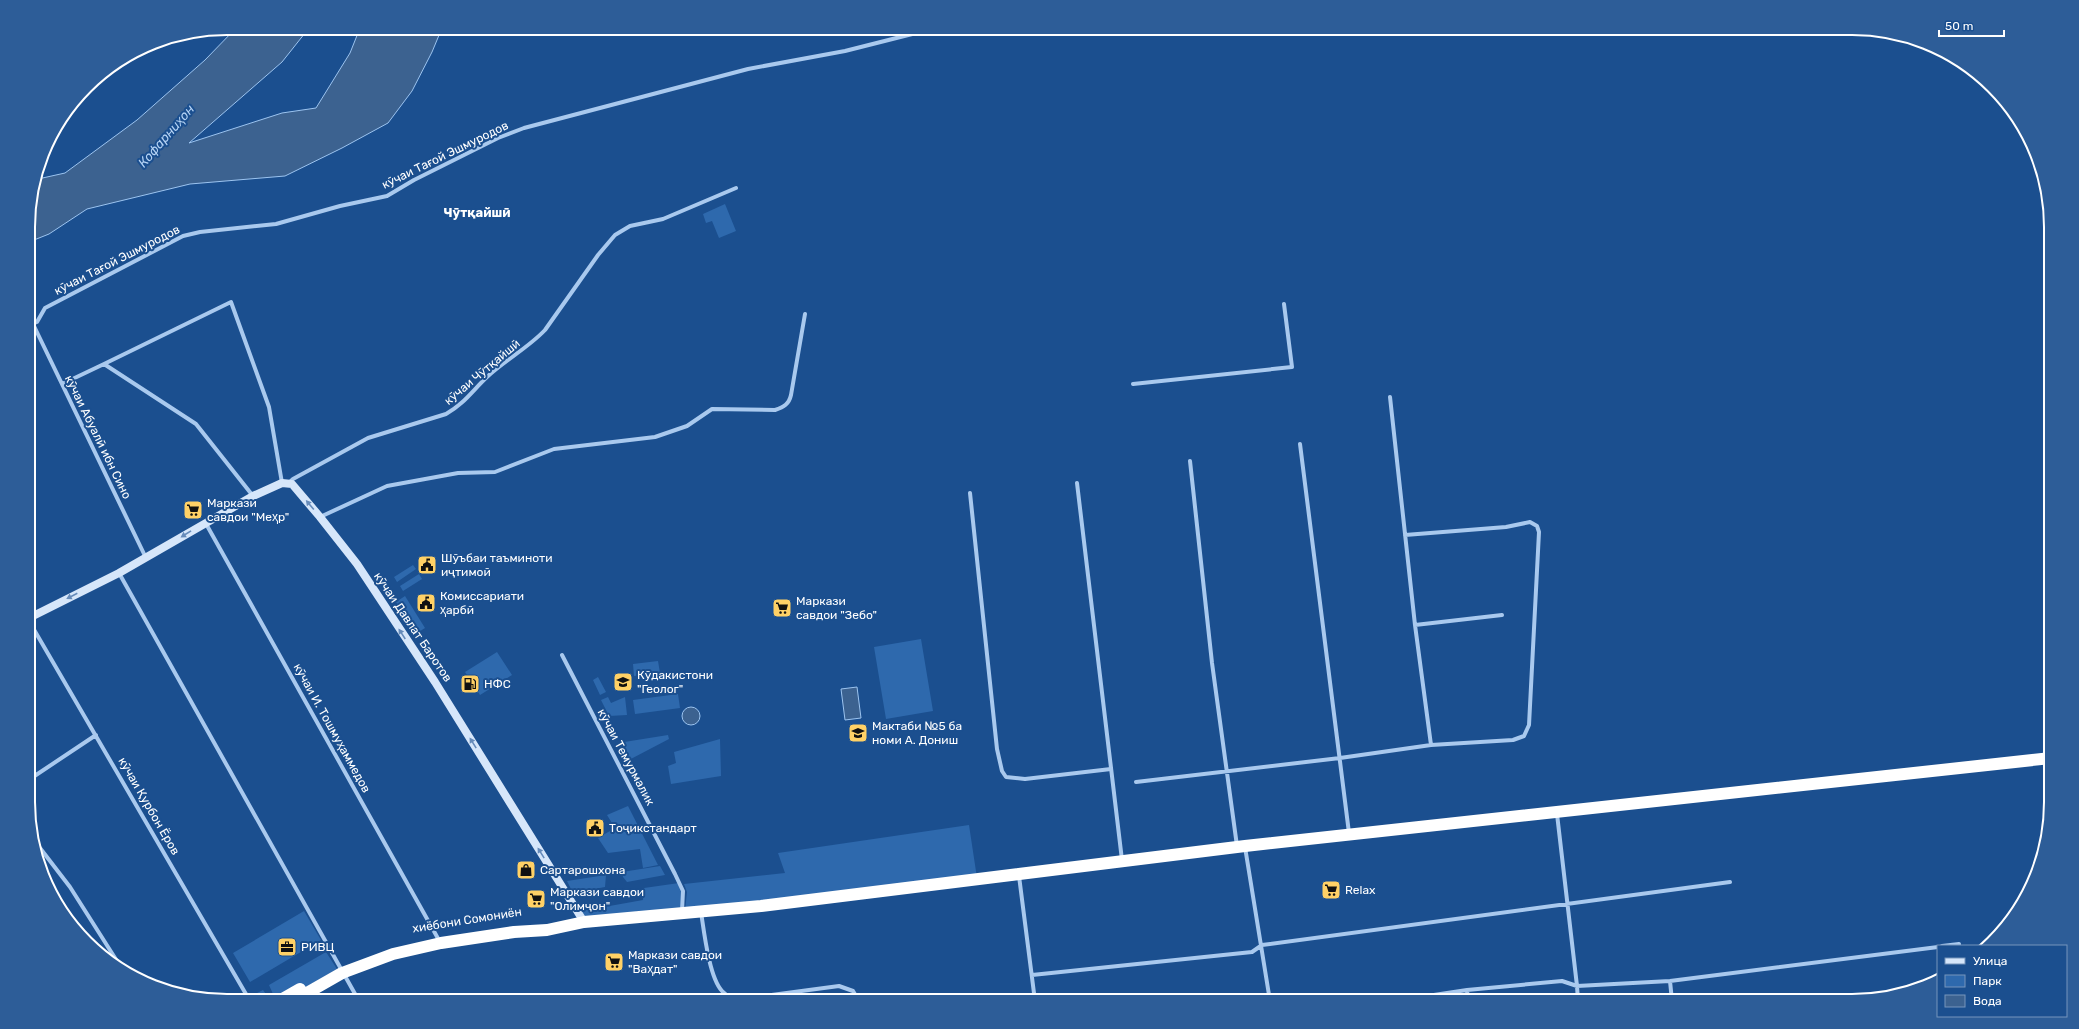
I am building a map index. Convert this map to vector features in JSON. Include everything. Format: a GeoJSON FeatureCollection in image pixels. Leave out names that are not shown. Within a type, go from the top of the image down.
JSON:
{"type":"FeatureCollection","features":[{"type":"Feature","properties":{"kind":"highway","name":"хиёбони Сомониён"},"geometry":{"type":"LineString","coordinates":[[293,994],[340,970],[439,940],[547,930],[584,922],[701,912],[1241,847],[1557,814],[1623,804],[2044,759]]}},
{"type":"Feature","properties":{"kind":"highway","name":"хиёбони Сомониён"},"geometry":{"type":"LineString","coordinates":[[304,994],[340,970]]}},
{"type":"Feature","properties":{"kind":"street","name":"кӯчаи Тағой Эшмуродов"},"geometry":{"type":"LineString","coordinates":[[35,322],[39,319],[45,308],[183,236],[200,232],[276,224],[340,206],[387,196],[414,180],[498,138],[524,128],[748,69],[845,52],[905,35]]}},
{"type":"Feature","properties":{"kind":"street","name":"кӯчаи Чӯтқайшӣ"},"geometry":{"type":"LineString","coordinates":[[286,483],[359,442],[446,414],[458,407],[487,377],[535,341],[545,330],[598,255],[615,235],[630,226],[663,219],[736,188]]}},
{"type":"Feature","properties":{"kind":"street"},"geometry":{"type":"LineString","coordinates":[[35,615],[119,573],[205,522],[253,496],[286,483],[269,407],[231,302],[62,384]]}},
{"type":"Feature","properties":{"kind":"street"},"geometry":{"type":"LineString","coordinates":[[1133,384],[1292,367],[1284,304]]}},
{"type":"Feature","properties":{"kind":"street"},"geometry":{"type":"LineString","coordinates":[[320,517],[387,486],[458,473],[495,472],[554,449],[654,436],[687,426],[712,409],[775,410],[785,406],[790,401],[792,395],[805,314]]}},
{"type":"Feature","properties":{"kind":"street","name":"кӯчаи Абуалӣ ибн Сино"},"geometry":{"type":"LineString","coordinates":[[35,333],[62,384],[146,558]]}},
{"type":"Feature","properties":{"kind":"street"},"geometry":{"type":"LineString","coordinates":[[104,364],[196,424],[253,496]]}},
{"type":"Feature","properties":{"kind":"street"},"geometry":{"type":"LineString","coordinates":[[1390,397],[1415,625],[1431,745]]}},
{"type":"Feature","properties":{"kind":"street"},"geometry":{"type":"LineString","coordinates":[[1300,444],[1349,835]]}},
{"type":"Feature","properties":{"kind":"street"},"geometry":{"type":"LineString","coordinates":[[1190,461],[1212,663],[1226,771],[1262,945],[1269,994]]}},
{"type":"Feature","properties":{"kind":"street","name":"кӯчаи Давлат Баротов"},"geometry":{"type":"LineString","coordinates":[[286,483],[293,485],[357,564],[435,682],[584,922]]}},
{"type":"Feature","properties":{"kind":"street"},"geometry":{"type":"LineString","coordinates":[[1077,483],[1122,861]]}},
{"type":"Feature","properties":{"kind":"street"},"geometry":{"type":"LineString","coordinates":[[970,493],[997,749],[1002,771],[1006,777],[1025,779],[1111,769]]}},
{"type":"Feature","properties":{"kind":"street","name":"кӯчаи И. Тошмуҳаммедов"},"geometry":{"type":"LineString","coordinates":[[205,522],[439,940]]}},
{"type":"Feature","properties":{"kind":"street"},"geometry":{"type":"LineString","coordinates":[[1136,782],[1340,758],[1431,745],[1513,740],[1524,736],[1529,725],[1540,532],[1537,526],[1530,522],[1506,527],[1405,535]]}},
{"type":"Feature","properties":{"kind":"street"},"geometry":{"type":"LineString","coordinates":[[119,573],[355,994]]}},
{"type":"Feature","properties":{"kind":"street"},"geometry":{"type":"LineString","coordinates":[[1415,625],[1502,615]]}},
{"type":"Feature","properties":{"kind":"street","name":"кӯчаи Қурбон Ёров"},"geometry":{"type":"LineString","coordinates":[[35,631],[246,994]]}},
{"type":"Feature","properties":{"kind":"street","name":"кӯчаи Темурмалик"},"geometry":{"type":"LineString","coordinates":[[562,655],[678,878],[683,894],[682,913]]}},
{"type":"Feature","properties":{"kind":"street"},"geometry":{"type":"LineString","coordinates":[[35,776],[96,735]]}},
{"type":"Feature","properties":{"kind":"street"},"geometry":{"type":"LineString","coordinates":[[1557,814],[1578,994]]}},
{"type":"Feature","properties":{"kind":"street"},"geometry":{"type":"LineString","coordinates":[[41,850],[70,887],[115,958]]}},
{"type":"Feature","properties":{"kind":"street"},"geometry":{"type":"LineString","coordinates":[[1018,875],[1034,994]]}},
{"type":"Feature","properties":{"kind":"street"},"geometry":{"type":"LineString","coordinates":[[1032,975],[1252,952],[1262,945],[1730,882]]}},
{"type":"Feature","properties":{"kind":"street"},"geometry":{"type":"LineString","coordinates":[[701,912],[712,968],[721,991],[726,994]]}},
{"type":"Feature","properties":{"kind":"street"},"geometry":{"type":"LineString","coordinates":[[1950,945],[1959,944]]}},
{"type":"Feature","properties":{"kind":"street"},"geometry":{"type":"LineString","coordinates":[[1440,994],[1562,981],[1577,986],[1670,981],[1937,947]]}},
{"type":"Feature","properties":{"kind":"street"},"geometry":{"type":"LineString","coordinates":[[1670,981],[1671,994]]}},
{"type":"Feature","properties":{"kind":"street"},"geometry":{"type":"LineString","coordinates":[[782,994],[839,986],[853,991],[855,994]]}},
{"type":"Feature","properties":{"kind":"street"},"geometry":{"type":"LineString","coordinates":[[1467,990],[1467,994]]}},
{"type":"Feature","properties":{"kind":"green space"},"geometry":{"type":"Polygon","coordinates":[[[725,204],[736,231],[719,238],[712,221],[706,223],[703,214],[725,204]]]}},
{"type":"Feature","properties":{"kind":"green space"},"geometry":{"type":"Polygon","coordinates":[[[413,565],[416,569],[397,582],[394,577],[413,565]]]}},
{"type":"Feature","properties":{"kind":"green space"},"geometry":{"type":"Polygon","coordinates":[[[419,574],[422,579],[403,591],[400,586],[419,574]]]}},
{"type":"Feature","properties":{"kind":"green space"},"geometry":{"type":"Polygon","coordinates":[[[405,596],[425,628],[417,633],[396,602],[405,596]]]}},
{"type":"Feature","properties":{"kind":"green space"},"geometry":{"type":"Polygon","coordinates":[[[921,639],[933,711],[886,719],[874,647],[921,639]]]}},
{"type":"Feature","properties":{"kind":"green space"},"geometry":{"type":"Polygon","coordinates":[[[497,652],[512,675],[480,695],[465,672],[497,652]]]}},
{"type":"Feature","properties":{"kind":"green space"},"geometry":{"type":"Polygon","coordinates":[[[658,661],[660,673],[634,676],[633,664],[658,661]]]}},
{"type":"Feature","properties":{"kind":"green space"},"geometry":{"type":"Polygon","coordinates":[[[598,677],[606,692],[600,695],[593,680],[598,677]]]}},
{"type":"Feature","properties":{"kind":"green space"},"geometry":{"type":"Polygon","coordinates":[[[678,694],[680,708],[635,714],[633,700],[678,694]]]}},
{"type":"Feature","properties":{"kind":"green space"},"geometry":{"type":"Polygon","coordinates":[[[608,697],[611,703],[625,697],[627,715],[609,716],[601,700],[608,697]]]}},
{"type":"Feature","properties":{"kind":"green space"},"geometry":{"type":"Polygon","coordinates":[[[668,735],[669,739],[627,761],[618,743],[668,735]]]}},
{"type":"Feature","properties":{"kind":"green space"},"geometry":{"type":"Polygon","coordinates":[[[720,739],[721,776],[671,784],[668,766],[676,763],[674,752],[720,739]]]}},
{"type":"Feature","properties":{"kind":"green space"},"geometry":{"type":"Polygon","coordinates":[[[628,806],[658,865],[643,868],[640,849],[608,853],[598,838],[615,828],[607,815],[628,806]]]}},
{"type":"Feature","properties":{"kind":"green space"},"geometry":{"type":"Polygon","coordinates":[[[969,825],[977,878],[685,911],[687,892],[684,884],[785,873],[778,853],[969,825]]]}},
{"type":"Feature","properties":{"kind":"green space"},"geometry":{"type":"Polygon","coordinates":[[[660,866],[665,875],[627,882],[623,877],[622,872],[660,866]]]}},
{"type":"Feature","properties":{"kind":"green space"},"geometry":{"type":"Polygon","coordinates":[[[606,875],[605,887],[573,893],[567,881],[606,875]]]}},
{"type":"Feature","properties":{"kind":"green space"},"geometry":{"type":"Polygon","coordinates":[[[679,883],[683,893],[682,913],[584,922],[576,912],[643,900],[644,888],[679,883]]]}},
{"type":"Feature","properties":{"kind":"green space"},"geometry":{"type":"Polygon","coordinates":[[[304,911],[321,940],[250,982],[233,953],[304,911]]]}},
{"type":"Feature","properties":{"kind":"green space"},"geometry":{"type":"Polygon","coordinates":[[[326,952],[337,969],[294,994],[273,994],[269,985],[326,952]]]}},
{"type":"Feature","properties":{"kind":"green space"},"geometry":{"type":"Polygon","coordinates":[[[263,990],[266,994],[258,994],[257,993],[263,990]]]}},
{"type":"Feature","properties":{"kind":"water","name":"Кофарниҳон"},"geometry":{"type":"Polygon","coordinates":[[[229,35],[303,35],[282,62],[189,143],[282,113],[316,108],[350,53],[357,35],[439,35],[412,91],[388,123],[342,148],[285,176],[190,184],[87,209],[49,234],[35,240],[35,214],[42,178],[65,173],[137,120],[205,60],[229,35]]]}},
{"type":"Feature","properties":{"kind":"water"},"geometry":{"type":"Polygon","coordinates":[[[857,687],[861,718],[845,720],[841,689],[857,687]]]}},
{"type":"Feature","properties":{"kind":"water"},"geometry":{"type":"Polygon","coordinates":[[[691,707],[697,710],[700,716],[697,722],[691,725],[685,722],[682,716],[685,710],[691,707]]]}},
{"type":"Feature","properties":{"kind":"place","name":"Маркази савдои \"Меҳр\""},"geometry":{"type":"Point","coordinates":[193,510]}},
{"type":"Feature","properties":{"kind":"place","name":"Шӯъбаи таъминоти иҷтимоӣ"},"geometry":{"type":"Point","coordinates":[427,565]}},
{"type":"Feature","properties":{"kind":"place","name":"Комиссариати ҳарбӣ"},"geometry":{"type":"Point","coordinates":[426,603]}},
{"type":"Feature","properties":{"kind":"place","name":"Маркази савдои \"Зебо\""},"geometry":{"type":"Point","coordinates":[782,608]}},
{"type":"Feature","properties":{"kind":"place","name":"Кӯдакистони \"Геолог\""},"geometry":{"type":"Point","coordinates":[623,682]}},
{"type":"Feature","properties":{"kind":"place","name":"НФС"},"geometry":{"type":"Point","coordinates":[470,684]}},
{"type":"Feature","properties":{"kind":"place","name":"Мактаби №5 ба номи А. Дониш"},"geometry":{"type":"Point","coordinates":[858,733]}},
{"type":"Feature","properties":{"kind":"place","name":"Тоҷикстандарт"},"geometry":{"type":"Point","coordinates":[595,828]}},
{"type":"Feature","properties":{"kind":"place","name":"Сартарошхона"},"geometry":{"type":"Point","coordinates":[526,870]}},
{"type":"Feature","properties":{"kind":"place","name":"Relax"},"geometry":{"type":"Point","coordinates":[1331,890]}},
{"type":"Feature","properties":{"kind":"place","name":"Маркази савдои \"Олимҷон\""},"geometry":{"type":"Point","coordinates":[536,899]}},
{"type":"Feature","properties":{"kind":"place","name":"РИВЦ"},"geometry":{"type":"Point","coordinates":[287,947]}},
{"type":"Feature","properties":{"kind":"place","name":"Маркази савдои \"Ваҳдат\""},"geometry":{"type":"Point","coordinates":[614,962]}},
{"type":"Feature","properties":{"kind":"district","name":"Чӯтқайшӣ"},"geometry":{"type":"Point","coordinates":[477,212]}}]}
